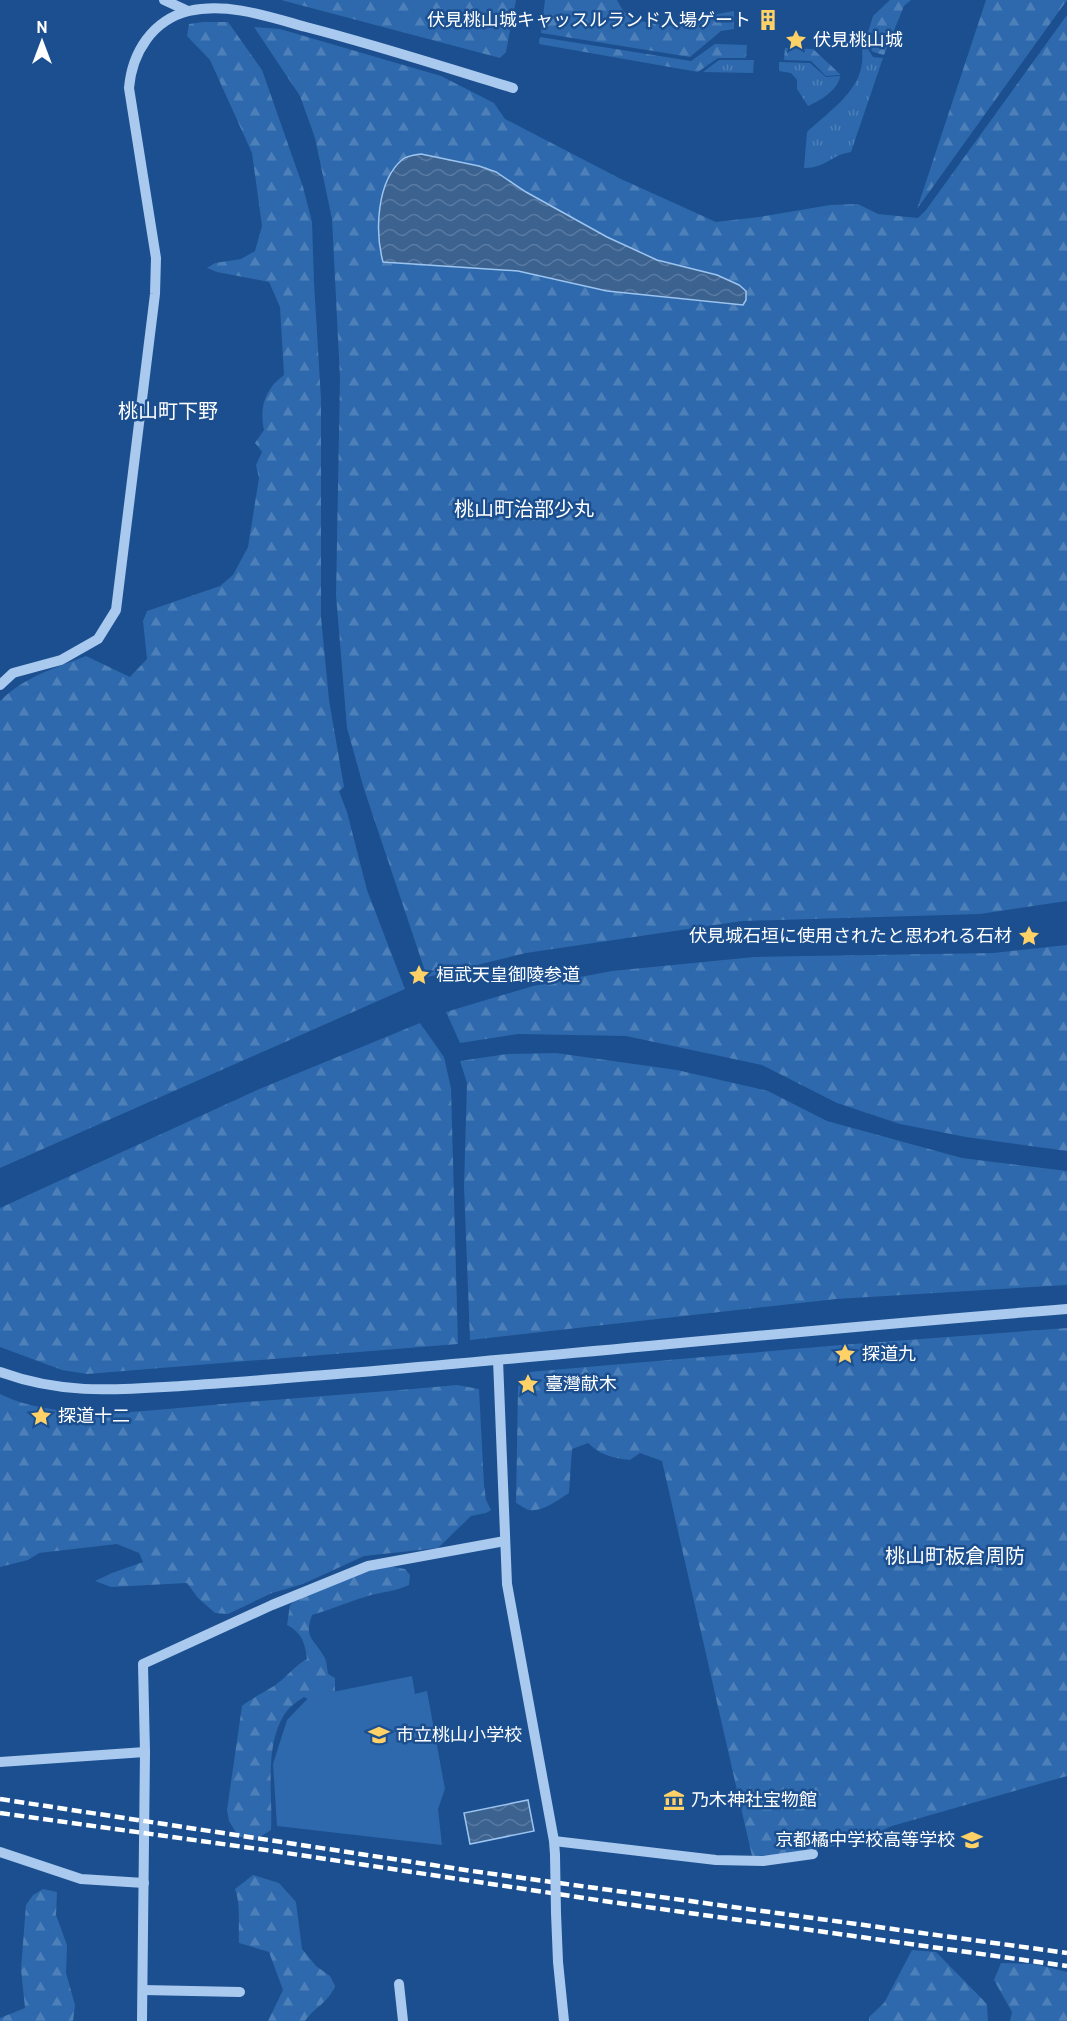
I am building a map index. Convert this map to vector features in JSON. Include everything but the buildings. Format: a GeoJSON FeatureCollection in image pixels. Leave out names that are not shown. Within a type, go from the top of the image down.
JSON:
{"type":"FeatureCollection","features":[{"type":"Feature","properties":{"kind":"street"},"geometry":{"type":"LineString","coordinates":[[164,0],[188,11]]}},
{"type":"Feature","properties":{"kind":"street"},"geometry":{"type":"LineString","coordinates":[[0,685],[13,673],[61,660],[98,639],[116,610],[155,294],[156,258],[131,101],[130,75],[138,51],[150,35],[164,22],[188,11],[214,9],[272,18],[355,40],[513,88]]}},
{"type":"Feature","properties":{"kind":"street"},"geometry":{"type":"LineString","coordinates":[[0,1372],[45,1386],[102,1391],[223,1384],[1067,1309]]}},
{"type":"Feature","properties":{"kind":"street"},"geometry":{"type":"LineString","coordinates":[[498,1360],[507,1584],[554,1841],[558,1962],[564,2021]]}},
{"type":"Feature","properties":{"kind":"street"},"geometry":{"type":"LineString","coordinates":[[142,2021],[145,1752],[143,1664],[272,1605],[368,1566],[505,1542]]}},
{"type":"Feature","properties":{"kind":"street"},"geometry":{"type":"LineString","coordinates":[[0,1762],[145,1752]]}},
{"type":"Feature","properties":{"kind":"street"},"geometry":{"type":"LineString","coordinates":[[554,1841],[716,1860],[763,1861],[813,1854]]}},
{"type":"Feature","properties":{"kind":"street"},"geometry":{"type":"LineString","coordinates":[[0,1852],[81,1879],[144,1883]]}},
{"type":"Feature","properties":{"kind":"street"},"geometry":{"type":"LineString","coordinates":[[399,1984],[403,2021]]}},
{"type":"Feature","properties":{"kind":"street"},"geometry":{"type":"LineString","coordinates":[[143,1990],[240,1992]]}},
{"type":"Feature","properties":{"kind":"green space"},"geometry":{"type":"Polygon","coordinates":[[[281,0],[516,0],[506,52],[500,58],[281,0]]]}},
{"type":"Feature","properties":{"kind":"green space"},"geometry":{"type":"Polygon","coordinates":[[[545,0],[617,0],[625,12],[635,19],[672,26],[698,25],[707,16],[734,11],[734,29],[721,31],[690,57],[541,33],[545,0]]]}},
{"type":"Feature","properties":{"kind":"green space"},"geometry":{"type":"Polygon","coordinates":[[[890,0],[911,0],[904,6],[884,55],[873,52],[865,42],[873,16],[890,0]]]}},
{"type":"Feature","properties":{"kind":"green space"},"geometry":{"type":"Polygon","coordinates":[[[986,0],[1067,0],[917,209],[986,0]]]}},
{"type":"Feature","properties":{"kind":"green space"},"geometry":{"type":"Polygon","coordinates":[[[1067,15],[1067,901],[980,914],[742,921],[526,953],[427,977],[364,789],[347,728],[336,595],[340,378],[332,219],[315,138],[300,96],[254,27],[280,29],[441,76],[494,103],[505,119],[621,179],[716,222],[830,205],[858,204],[878,214],[918,218],[1067,15]],[[496,172],[406,264],[518,271],[607,291],[709,302],[717,275],[657,260],[607,237],[526,192],[496,172]]]}},
{"type":"Feature","properties":{"kind":"green space"},"geometry":{"type":"Polygon","coordinates":[[[228,22],[262,70],[303,187],[312,222],[321,399],[321,617],[329,700],[344,787],[339,791],[347,812],[367,890],[405,989],[0,1168],[0,701],[30,679],[86,656],[130,677],[147,659],[143,621],[147,611],[220,586],[233,575],[248,547],[259,478],[256,465],[262,452],[255,443],[264,430],[263,406],[272,386],[284,375],[280,307],[269,282],[207,268],[215,263],[241,259],[255,251],[262,226],[252,153],[210,60],[187,36],[189,24],[228,22]]]}},
{"type":"Feature","properties":{"kind":"green space"},"geometry":{"type":"Polygon","coordinates":[[[540,37],[691,61],[715,44],[747,45],[746,58],[718,58],[698,72],[539,44],[540,37]]]}},
{"type":"Feature","properties":{"kind":"green space"},"geometry":{"type":"Polygon","coordinates":[[[861,38],[873,57],[883,58],[851,152],[818,166],[804,168],[807,132],[838,105],[851,89],[860,72],[861,38]]]}},
{"type":"Feature","properties":{"kind":"green space"},"geometry":{"type":"Polygon","coordinates":[[[785,48],[813,49],[841,75],[826,76],[811,61],[784,60],[785,48]]]}},
{"type":"Feature","properties":{"kind":"green space"},"geometry":{"type":"Polygon","coordinates":[[[719,60],[754,60],[753,73],[703,72],[719,60]]]}},
{"type":"Feature","properties":{"kind":"green space"},"geometry":{"type":"Polygon","coordinates":[[[779,62],[810,63],[826,77],[840,76],[839,81],[828,94],[808,106],[797,89],[797,80],[791,73],[779,71],[779,62]]]}},
{"type":"Feature","properties":{"kind":"green space"},"geometry":{"type":"Polygon","coordinates":[[[1067,945],[1067,1151],[966,1137],[900,1124],[837,1103],[762,1065],[626,1036],[518,1034],[460,1043],[446,1012],[533,986],[612,971],[754,957],[993,953],[1067,945]]]}},
{"type":"Feature","properties":{"kind":"green space"},"geometry":{"type":"Polygon","coordinates":[[[420,1023],[444,1057],[451,1088],[458,1344],[87,1374],[62,1370],[0,1347],[0,1208],[257,1090],[420,1023]]]}},
{"type":"Feature","properties":{"kind":"green space"},"geometry":{"type":"Polygon","coordinates":[[[556,1053],[677,1070],[768,1091],[827,1121],[962,1158],[1067,1171],[1067,1285],[836,1299],[470,1340],[464,1186],[467,1083],[460,1061],[507,1054],[556,1053]]]}},
{"type":"Feature","properties":{"kind":"green space"},"geometry":{"type":"Polygon","coordinates":[[[1067,1328],[1067,1776],[892,1826],[842,1844],[788,1854],[752,1856],[662,1461],[640,1453],[630,1460],[612,1457],[588,1443],[572,1449],[569,1493],[540,1509],[529,1510],[516,1503],[518,1387],[523,1378],[529,1372],[1067,1328]]]}},
{"type":"Feature","properties":{"kind":"green space"},"geometry":{"type":"Polygon","coordinates":[[[457,1385],[479,1389],[484,1485],[486,1500],[491,1510],[471,1516],[438,1548],[364,1556],[303,1584],[272,1593],[228,1614],[215,1613],[198,1598],[187,1583],[111,1587],[95,1581],[143,1562],[139,1553],[117,1544],[39,1553],[28,1560],[0,1567],[0,1394],[26,1404],[54,1410],[115,1412],[457,1385]]]}},
{"type":"Feature","properties":{"kind":"green space"},"geometry":{"type":"Polygon","coordinates":[[[388,1566],[405,1569],[410,1575],[409,1585],[312,1615],[309,1633],[324,1657],[328,1674],[335,1678],[335,1694],[313,1702],[304,1697],[284,1715],[278,1728],[272,1756],[271,1830],[255,1840],[238,1836],[229,1821],[227,1810],[242,1706],[274,1686],[307,1659],[302,1639],[287,1625],[290,1605],[300,1597],[324,1585],[388,1566]]]}},
{"type":"Feature","properties":{"kind":"green space"},"geometry":{"type":"Polygon","coordinates":[[[412,1676],[415,1694],[427,1691],[445,1789],[438,1809],[442,1845],[277,1826],[273,1764],[287,1720],[315,1691],[330,1685],[332,1692],[412,1676]]]}},
{"type":"Feature","properties":{"kind":"green space"},"geometry":{"type":"Polygon","coordinates":[[[253,1875],[279,1883],[296,1902],[302,1949],[316,1966],[330,1976],[335,1986],[328,1997],[305,2021],[268,2021],[283,1990],[269,1952],[239,1943],[239,1908],[235,1889],[253,1875]]]}},
{"type":"Feature","properties":{"kind":"green space"},"geometry":{"type":"Polygon","coordinates":[[[43,1889],[57,1892],[56,1915],[67,1945],[66,1973],[75,2005],[73,2021],[0,2021],[0,2018],[25,2008],[21,1969],[26,1905],[33,1895],[43,1889]]]}},
{"type":"Feature","properties":{"kind":"green space"},"geometry":{"type":"Polygon","coordinates":[[[912,1950],[936,1952],[987,2004],[988,2021],[869,2021],[869,2017],[884,2003],[912,1950]]]}},
{"type":"Feature","properties":{"kind":"green space"},"geometry":{"type":"Polygon","coordinates":[[[1001,1963],[1035,1964],[1067,1972],[1067,2021],[1010,2021],[1012,2012],[994,1980],[1001,1963]]]}},
{"type":"Feature","properties":{"kind":"water"},"geometry":{"type":"Polygon","coordinates":[[[421,154],[479,166],[496,172],[526,192],[607,237],[657,260],[717,275],[739,285],[746,291],[746,300],[743,305],[607,291],[518,271],[383,262],[379,222],[380,207],[387,180],[403,159],[421,154]]]}},
{"type":"Feature","properties":{"kind":"water"},"geometry":{"type":"Polygon","coordinates":[[[528,1800],[534,1831],[470,1844],[464,1813],[528,1800]]]}},
{"type":"Feature","properties":{"kind":"railway"},"geometry":{"type":"LineString","coordinates":[[0,1799],[472,1871],[1067,1953]]}},
{"type":"Feature","properties":{"kind":"railway"},"geometry":{"type":"LineString","coordinates":[[0,1813],[1067,1966]]}},
{"type":"Feature","properties":{"kind":"place","name":"伏見桃山城キャッスルランド入場ゲート"},"geometry":{"type":"Point","coordinates":[768,20]}},
{"type":"Feature","properties":{"kind":"place","name":"伏見桃山城"},"geometry":{"type":"Point","coordinates":[796,40]}},
{"type":"Feature","properties":{"kind":"place","name":"伏見城石垣に使用されたと思われる石材"},"geometry":{"type":"Point","coordinates":[1029,936]}},
{"type":"Feature","properties":{"kind":"place","name":"桓武天皇御陵参道"},"geometry":{"type":"Point","coordinates":[419,975]}},
{"type":"Feature","properties":{"kind":"place","name":"探道九"},"geometry":{"type":"Point","coordinates":[845,1354]}},
{"type":"Feature","properties":{"kind":"place","name":"臺灣献木"},"geometry":{"type":"Point","coordinates":[528,1384]}},
{"type":"Feature","properties":{"kind":"place","name":"探道十二"},"geometry":{"type":"Point","coordinates":[41,1416]}},
{"type":"Feature","properties":{"kind":"place","name":"市立桃山小学校"},"geometry":{"type":"Point","coordinates":[379,1735]}},
{"type":"Feature","properties":{"kind":"place","name":"乃木神社宝物館"},"geometry":{"type":"Point","coordinates":[674,1800]}},
{"type":"Feature","properties":{"kind":"place","name":"京都橘中学校高等学校"},"geometry":{"type":"Point","coordinates":[972,1840]}},
{"type":"Feature","properties":{"kind":"district","name":"桃山町下野"},"geometry":{"type":"Point","coordinates":[168,411]}},
{"type":"Feature","properties":{"kind":"district","name":"桃山町治部少丸"},"geometry":{"type":"Point","coordinates":[524,509]}},
{"type":"Feature","properties":{"kind":"district","name":"桃山町板倉周防"},"geometry":{"type":"Point","coordinates":[955,1556]}}]}
